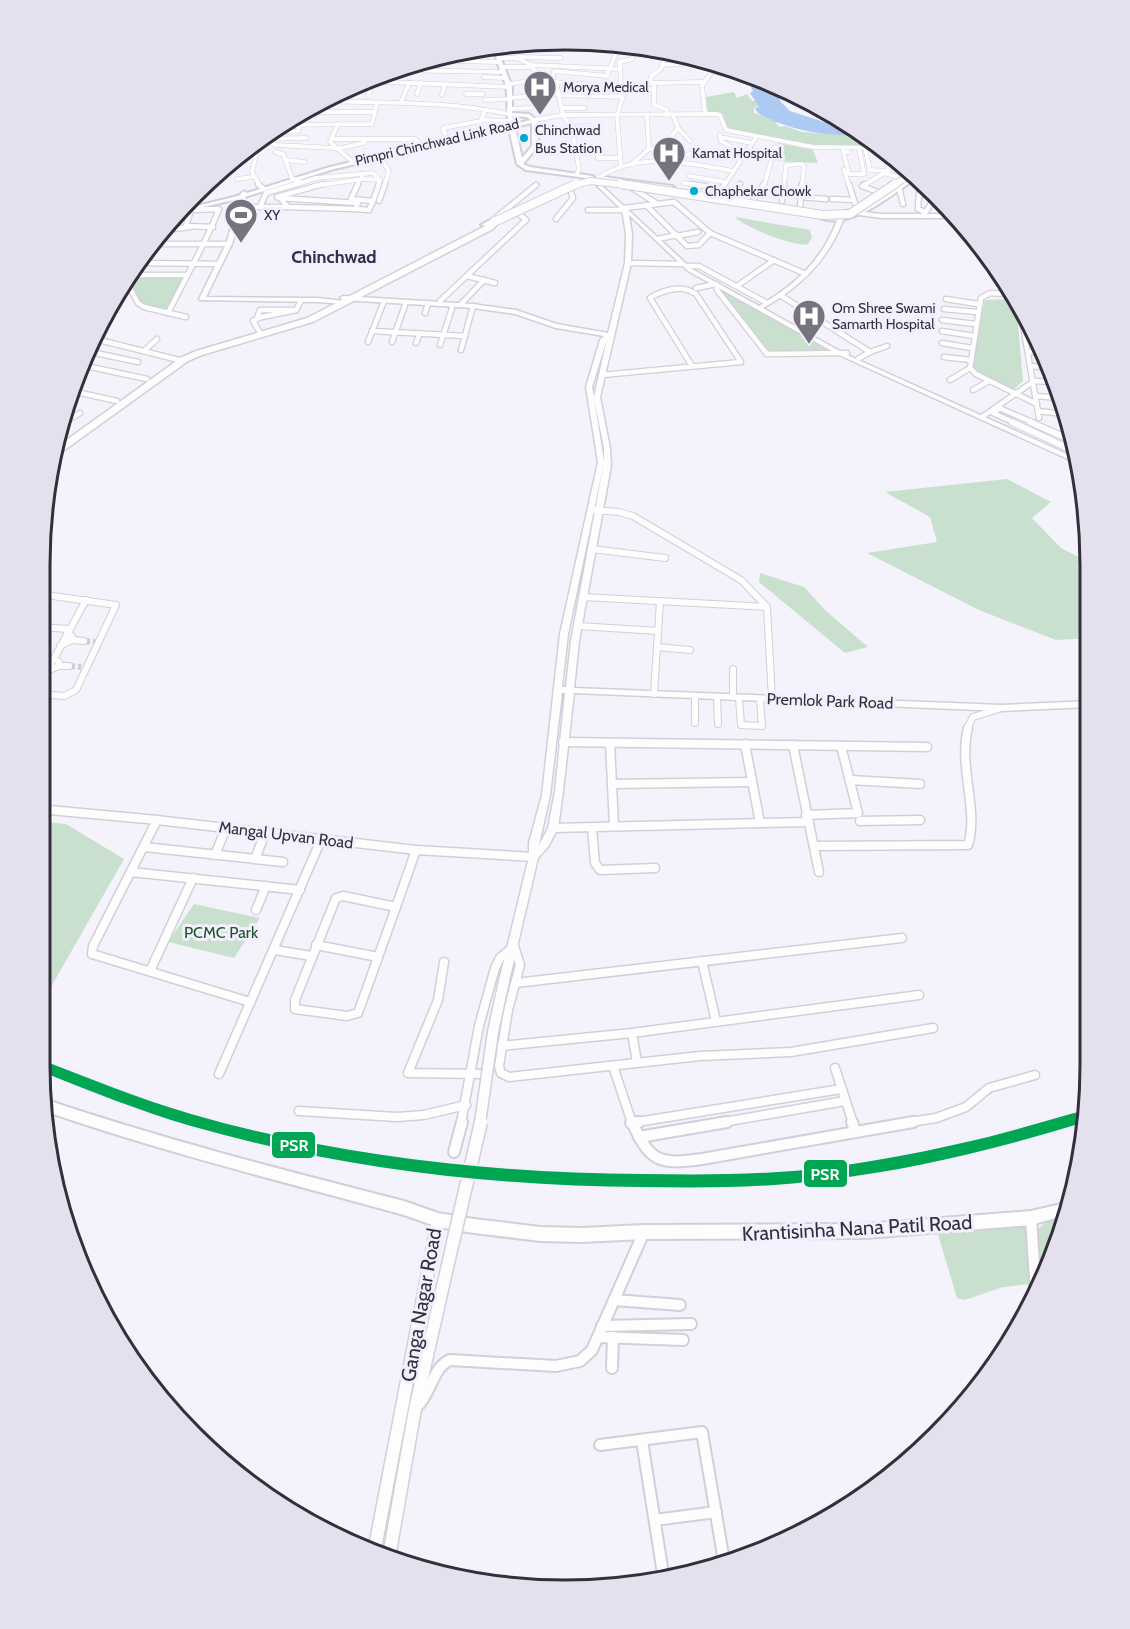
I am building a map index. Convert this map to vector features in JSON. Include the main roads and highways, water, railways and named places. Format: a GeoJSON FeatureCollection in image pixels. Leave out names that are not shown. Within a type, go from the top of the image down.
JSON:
{"type":"FeatureCollection","features":[{"type":"Feature","properties":{"kind":"main road"},"geometry":{"type":"LineString","coordinates":[[501,65],[520,164],[528,169],[579,180],[678,191],[839,216],[858,211],[909,181]]}},
{"type":"Feature","properties":{"kind":"main road"},"geometry":{"type":"LineString","coordinates":[[511,119],[527,115],[536,120],[535,146],[520,164]]}},
{"type":"Feature","properties":{"kind":"main road","name":"Pimpri Chinchwad Link Road"},"geometry":{"type":"LineString","coordinates":[[424,146],[493,130],[511,119],[536,120]]}},
{"type":"Feature","properties":{"kind":"main road"},"geometry":{"type":"LineString","coordinates":[[493,130],[506,131],[513,135]]}},
{"type":"Feature","properties":{"kind":"main road","name":"Pimpri Chinchwad Link Road"},"geometry":{"type":"LineString","coordinates":[[193,208],[264,190],[353,162],[424,146],[465,133],[493,130]]}},
{"type":"Feature","properties":{"kind":"main road"},"geometry":{"type":"LineString","coordinates":[[858,211],[878,192],[904,176]]}},
{"type":"Feature","properties":{"kind":"main road"},"geometry":{"type":"LineString","coordinates":[[491,223],[572,185],[590,181],[636,185],[823,215],[844,216],[904,176]]}},
{"type":"Feature","properties":{"kind":"main road"},"geometry":{"type":"LineString","coordinates":[[516,209],[570,189],[579,180]]}},
{"type":"Feature","properties":{"kind":"main road"},"geometry":{"type":"LineString","coordinates":[[63,446],[179,360],[302,323],[516,209],[579,180],[678,191]]}},
{"type":"Feature","properties":{"kind":"main road"},"geometry":{"type":"LineString","coordinates":[[716,198],[732,198],[839,216],[858,211],[943,215]]}},
{"type":"Feature","properties":{"kind":"main road"},"geometry":{"type":"LineString","coordinates":[[858,211],[943,215]]}},
{"type":"Feature","properties":{"kind":"main road"},"geometry":{"type":"LineString","coordinates":[[65,438],[147,379],[193,351],[299,321],[341,302]]}},
{"type":"Feature","properties":{"kind":"main road","name":"Ganga Nagar Road"},"geometry":{"type":"LineString","coordinates":[[52,1108],[124,1132],[404,1208],[438,1220]]}},
{"type":"Feature","properties":{"kind":"main road","name":"Krantisinha Nana Patil Road"},"geometry":{"type":"LineString","coordinates":[[438,1220],[540,1234],[865,1231],[1031,1218],[1059,1210]]}},
{"type":"Feature","properties":{"kind":"water"},"geometry":{"type":"Polygon","coordinates":[[[749,84],[779,97],[780,101],[790,111],[829,122],[849,135],[809,131],[763,116],[755,108],[759,107],[750,93],[753,91],[749,84]]]}},
{"type":"Feature","properties":{"kind":"tunnel"},"geometry":{"type":"LineString","coordinates":[[84,641],[95,642]]}},
{"type":"Feature","properties":{"kind":"tunnel"},"geometry":{"type":"LineString","coordinates":[[69,666],[81,667]]}},
{"type":"Feature","properties":{"kind":"place","name":"Morya Medical"},"geometry":{"type":"Point","coordinates":[540,116]}},
{"type":"Feature","properties":{"kind":"place","name":"Chinchwad Bus Station"},"geometry":{"type":"Point","coordinates":[524,138]}},
{"type":"Feature","properties":{"kind":"place","name":"Kamat Hospital"},"geometry":{"type":"Point","coordinates":[669,182]}},
{"type":"Feature","properties":{"kind":"place","name":"Chaphekar Chowk"},"geometry":{"type":"Point","coordinates":[694,191]}},
{"type":"Feature","properties":{"kind":"place","name":"XY"},"geometry":{"type":"Point","coordinates":[241,244]}},
{"type":"Feature","properties":{"kind":"place","name":"Om Shree Swami Samarth Hospital"},"geometry":{"type":"Point","coordinates":[809,345]}},
{"type":"Feature","properties":{"kind":"district","name":"Chinchwad"},"geometry":{"type":"Point","coordinates":[334,257]}},
{"type":"Feature","properties":{"kind":"park label","name":"PCMC Park"},"geometry":{"type":"Point","coordinates":[221,932]}}]}
